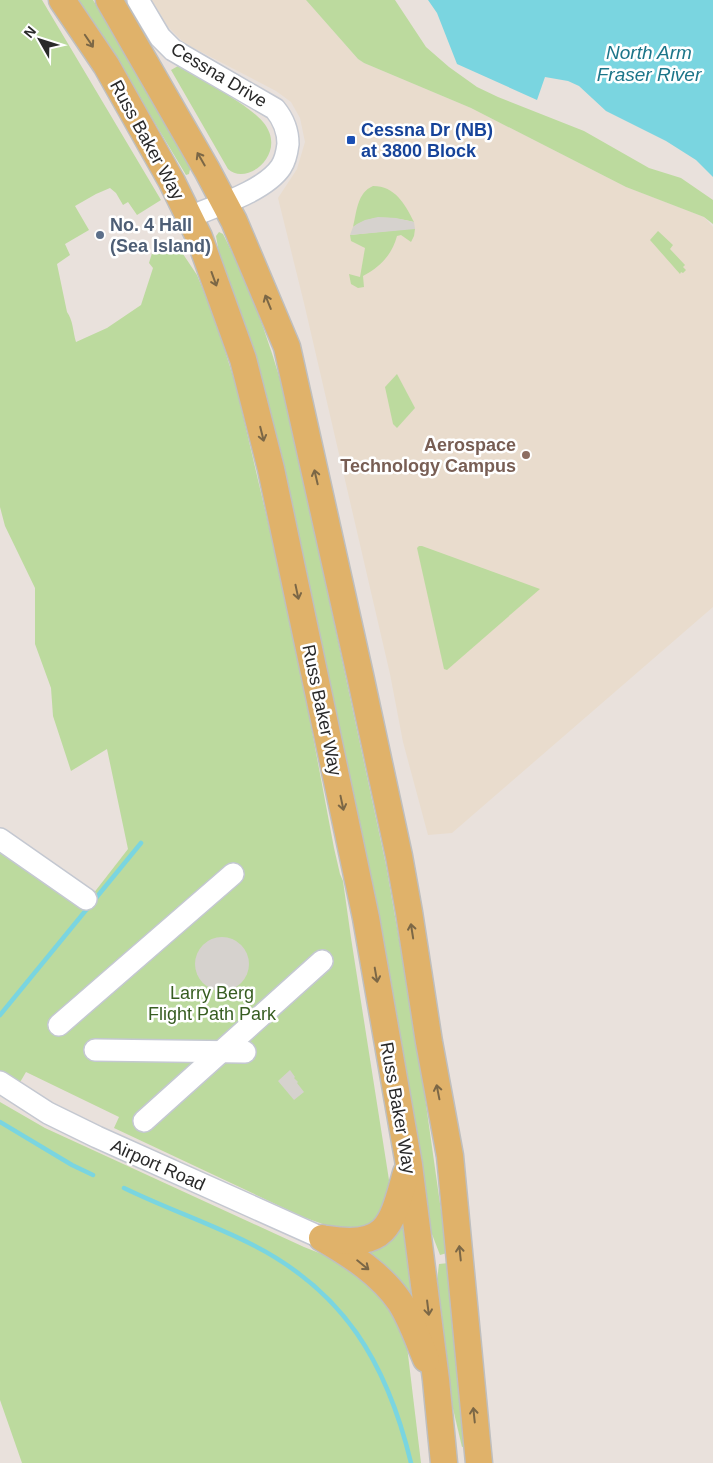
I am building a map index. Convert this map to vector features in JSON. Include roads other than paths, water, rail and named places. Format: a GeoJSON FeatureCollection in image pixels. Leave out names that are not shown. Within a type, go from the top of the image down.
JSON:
{"type":"FeatureCollection","features":[{"type":"Feature","properties":{"kind":"main road","name":"Russ Baker Way"},"geometry":{"type":"LineString","coordinates":[[62,0],[106,65],[190,217],[243,359],[271,469],[366,918],[409,1165],[436,1380],[444,1463]]}},
{"type":"Feature","properties":{"kind":"main road","name":"Russ Baker Way"},"geometry":{"type":"LineString","coordinates":[[109,0],[238,229],[287,347],[399,856],[409,912],[429,1042],[450,1156],[479,1463]]}},
{"type":"Feature","properties":{"kind":"main road"},"geometry":{"type":"LineString","coordinates":[[322,1238],[363,1241],[381,1233],[391,1221],[409,1165]]}},
{"type":"Feature","properties":{"kind":"main road"},"geometry":{"type":"LineString","coordinates":[[322,1238],[350,1255],[389,1288],[400,1303],[436,1380]]}},
{"type":"Feature","properties":{"kind":"street","name":"Cessna Drive"},"geometry":{"type":"LineString","coordinates":[[138,0],[160,37],[173,50],[275,109],[284,120],[288,135],[287,152],[282,166],[268,180],[248,192],[190,217]]}},
{"type":"Feature","properties":{"kind":"street"},"geometry":{"type":"LineString","coordinates":[[0,839],[86,899]]}},
{"type":"Feature","properties":{"kind":"street"},"geometry":{"type":"LineString","coordinates":[[59,1025],[233,874]]}},
{"type":"Feature","properties":{"kind":"street"},"geometry":{"type":"LineString","coordinates":[[144,1121],[322,961]]}},
{"type":"Feature","properties":{"kind":"street"},"geometry":{"type":"LineString","coordinates":[[95,1050],[245,1052]]}},
{"type":"Feature","properties":{"kind":"street","name":"Airport Road"},"geometry":{"type":"LineString","coordinates":[[0,1082],[48,1113],[97,1138],[322,1238]]}},
{"type":"Feature","properties":{"kind":"water","name":"North Arm Fraser River"},"geometry":{"type":"Polygon","coordinates":[[[428,0],[713,0],[713,177],[696,160],[666,141],[606,111],[579,86],[568,81],[545,77],[537,100],[457,64],[437,13],[428,0]]]}},
{"type":"Feature","properties":{"kind":"waterway"},"geometry":{"type":"LineString","coordinates":[[0,1015],[141,843]]}},
{"type":"Feature","properties":{"kind":"waterway"},"geometry":{"type":"LineString","coordinates":[[0,1122],[72,1165],[93,1175]]}},
{"type":"Feature","properties":{"kind":"waterway"},"geometry":{"type":"LineString","coordinates":[[124,1188],[249,1243],[282,1262],[311,1283],[336,1307],[357,1333],[374,1362],[389,1393],[411,1463]]}},
{"type":"Feature","properties":{"kind":"place","name":"Cessna Dr (NB) at 3800 Block"},"geometry":{"type":"Point","coordinates":[351,140]}},
{"type":"Feature","properties":{"kind":"place","name":"No. 4 Hall (Sea Island)"},"geometry":{"type":"Point","coordinates":[100,235]}},
{"type":"Feature","properties":{"kind":"place","name":"Aerospace Technology Campus"},"geometry":{"type":"Point","coordinates":[526,455]}},
{"type":"Feature","properties":{"kind":"park label","name":"Larry Berg Flight Path Park"},"geometry":{"type":"Point","coordinates":[212,1003]}}]}
